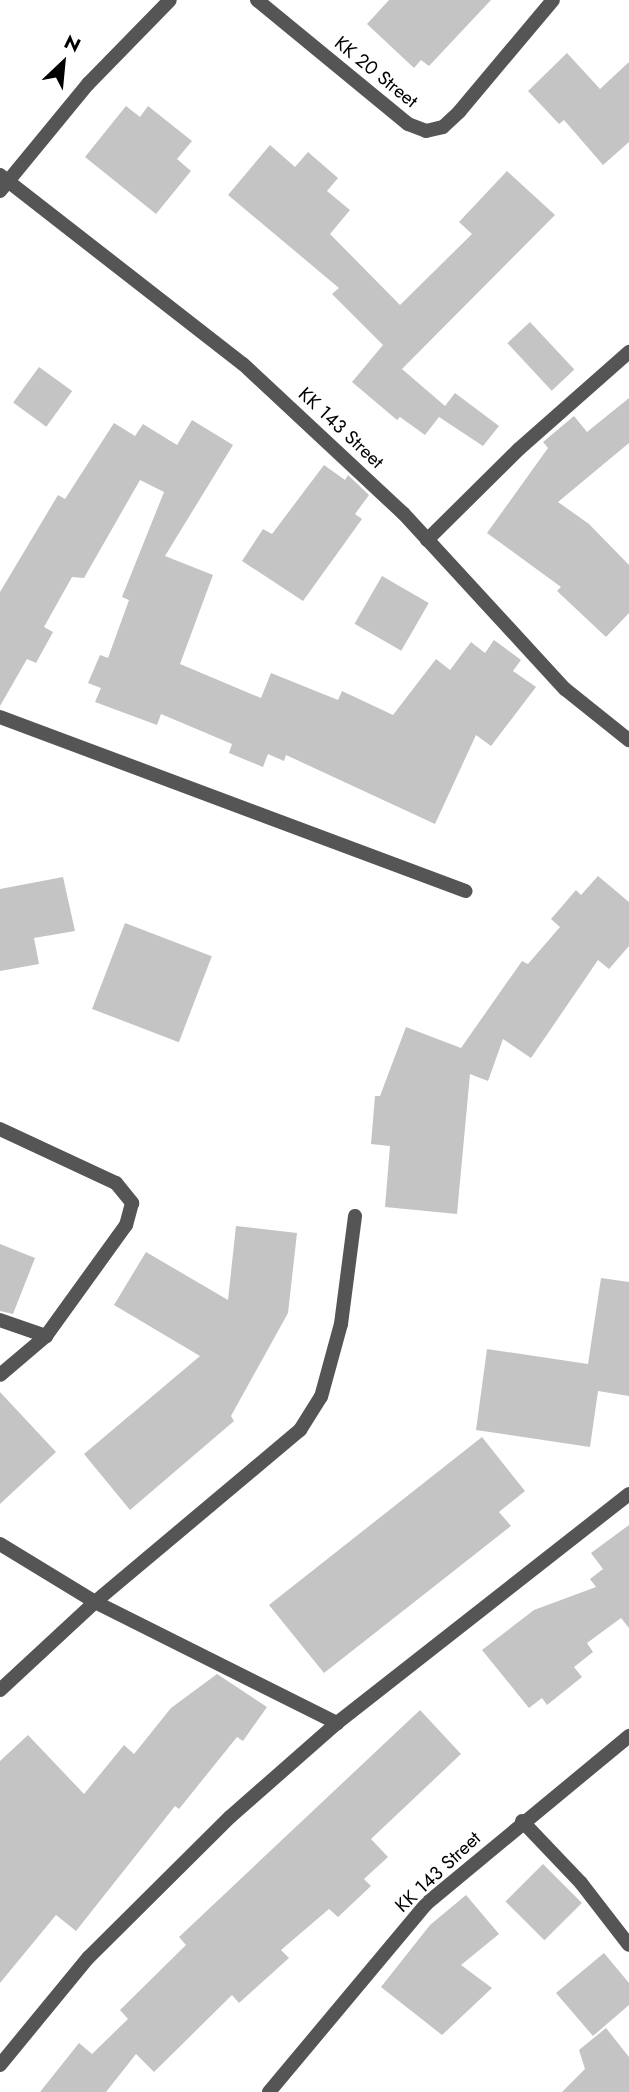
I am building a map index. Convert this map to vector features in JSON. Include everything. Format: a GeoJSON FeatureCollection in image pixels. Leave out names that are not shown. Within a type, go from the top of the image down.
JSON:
{"type":"FeatureCollection","features":[{"type":"Feature","properties":{"kind":"street"},"geometry":{"type":"LineString","coordinates":[[2,183],[88,85],[170,0]]}},
{"type":"Feature","properties":{"kind":"street","name":"KK 20 Street"},"geometry":{"type":"LineString","coordinates":[[257,0],[408,124],[426,131],[443,127],[460,112],[554,0]]}},
{"type":"Feature","properties":{"kind":"street","name":"KK 143 Street"},"geometry":{"type":"LineString","coordinates":[[2,183],[243,364],[427,540],[565,689],[629,740]]}},
{"type":"Feature","properties":{"kind":"street"},"geometry":{"type":"LineString","coordinates":[[427,540],[519,449],[629,352]]}},
{"type":"Feature","properties":{"kind":"street"},"geometry":{"type":"LineString","coordinates":[[0,717],[466,891]]}},
{"type":"Feature","properties":{"kind":"street"},"geometry":{"type":"LineString","coordinates":[[0,1129],[116,1183],[132,1203],[126,1225],[46,1336],[0,1375]]}},
{"type":"Feature","properties":{"kind":"street"},"geometry":{"type":"LineString","coordinates":[[0,1690],[94,1602],[300,1430],[321,1397],[341,1324],[355,1216]]}},
{"type":"Feature","properties":{"kind":"street"},"geometry":{"type":"LineString","coordinates":[[0,1320],[46,1336]]}},
{"type":"Feature","properties":{"kind":"street"},"geometry":{"type":"LineString","coordinates":[[0,2065],[88,1958],[230,1817],[337,1723],[629,1494]]}},
{"type":"Feature","properties":{"kind":"street"},"geometry":{"type":"LineString","coordinates":[[0,1544],[94,1602],[337,1723]]}},
{"type":"Feature","properties":{"kind":"street","name":"KK 143 Street"},"geometry":{"type":"LineString","coordinates":[[270,2092],[426,1903],[629,1736]]}},
{"type":"Feature","properties":{"kind":"street"},"geometry":{"type":"LineString","coordinates":[[523,1821],[580,1883],[629,1945]]}},
{"type":"Feature","properties":{"kind":"building"},"geometry":{"type":"Polygon","coordinates":[[[389,0],[491,0],[429,66],[421,60],[414,68],[367,24],[389,0]]]}},
{"type":"Feature","properties":{"kind":"building"},"geometry":{"type":"Polygon","coordinates":[[[567,53],[600,89],[629,62],[629,142],[603,165],[564,120],[559,124],[528,91],[567,53]]]}},
{"type":"Feature","properties":{"kind":"building"},"geometry":{"type":"Polygon","coordinates":[[[126,106],[140,117],[148,106],[192,141],[177,159],[191,171],[156,214],[85,157],[126,106]]]}},
{"type":"Feature","properties":{"kind":"building"},"geometry":{"type":"Polygon","coordinates":[[[270,145],[295,167],[308,152],[338,178],[327,191],[350,210],[330,234],[400,305],[472,234],[459,222],[507,171],[555,215],[402,369],[445,406],[455,393],[499,426],[483,446],[439,417],[425,435],[400,417],[397,420],[352,382],[383,345],[332,294],[339,288],[228,195],[270,145]]]}},
{"type":"Feature","properties":{"kind":"building"},"geometry":{"type":"Polygon","coordinates":[[[530,322],[574,370],[552,391],[507,343],[530,322]]]}},
{"type":"Feature","properties":{"kind":"building"},"geometry":{"type":"Polygon","coordinates":[[[39,367],[72,391],[46,427],[13,403],[39,367]]]}},
{"type":"Feature","properties":{"kind":"building"},"geometry":{"type":"Polygon","coordinates":[[[629,398],[629,443],[558,502],[589,524],[629,565],[629,613],[606,637],[557,591],[561,587],[487,533],[548,448],[543,442],[574,416],[587,432],[629,398]]]}},
{"type":"Feature","properties":{"kind":"building"},"geometry":{"type":"Polygon","coordinates":[[[192,420],[233,445],[165,556],[213,575],[180,664],[261,698],[271,673],[338,700],[342,691],[393,715],[436,659],[450,670],[471,642],[485,653],[494,640],[521,660],[513,671],[536,687],[491,746],[476,735],[435,824],[286,755],[284,761],[268,754],[263,767],[229,753],[232,744],[161,714],[157,725],[95,702],[101,688],[88,683],[100,655],[108,658],[129,600],[122,597],[164,492],[140,480],[84,578],[72,577],[44,627],[53,632],[36,663],[27,659],[0,706],[0,592],[58,495],[65,499],[114,423],[135,436],[143,424],[177,445],[192,420]]]}},
{"type":"Feature","properties":{"kind":"building"},"geometry":{"type":"Polygon","coordinates":[[[324,465],[345,480],[348,475],[369,495],[355,514],[362,519],[303,601],[242,561],[263,529],[272,534],[324,465]]]}},
{"type":"Feature","properties":{"kind":"building"},"geometry":{"type":"Polygon","coordinates":[[[382,576],[429,603],[401,651],[354,624],[382,576]]]}},
{"type":"Feature","properties":{"kind":"building"},"geometry":{"type":"Polygon","coordinates":[[[598,876],[629,902],[629,946],[609,969],[598,960],[531,1058],[503,1039],[488,1081],[470,1074],[457,1214],[385,1207],[390,1146],[371,1144],[375,1096],[380,1096],[406,1027],[461,1048],[522,961],[528,964],[560,927],[551,919],[576,890],[581,895],[598,876]]]}},
{"type":"Feature","properties":{"kind":"building"},"geometry":{"type":"Polygon","coordinates":[[[63,877],[75,931],[34,938],[39,964],[0,971],[0,889],[63,877]]]}},
{"type":"Feature","properties":{"kind":"building"},"geometry":{"type":"Polygon","coordinates":[[[125,923],[212,956],[179,1042],[92,1009],[125,923]]]}},
{"type":"Feature","properties":{"kind":"building"},"geometry":{"type":"Polygon","coordinates":[[[236,1226],[297,1233],[288,1313],[231,1416],[234,1421],[130,1510],[84,1454],[200,1356],[114,1305],[146,1252],[228,1300],[236,1226]]]}},
{"type":"Feature","properties":{"kind":"building"},"geometry":{"type":"Polygon","coordinates":[[[0,1244],[35,1258],[13,1314],[0,1311],[0,1244]]]}},
{"type":"Feature","properties":{"kind":"building"},"geometry":{"type":"Polygon","coordinates":[[[601,1278],[629,1282],[629,1396],[598,1391],[590,1447],[476,1430],[487,1349],[588,1364],[601,1278]]]}},
{"type":"Feature","properties":{"kind":"building"},"geometry":{"type":"Polygon","coordinates":[[[0,1392],[56,1452],[0,1504],[0,1392]]]}},
{"type":"Feature","properties":{"kind":"building"},"geometry":{"type":"Polygon","coordinates":[[[482,1437],[525,1491],[499,1512],[511,1526],[324,1673],[269,1605],[482,1437]]]}},
{"type":"Feature","properties":{"kind":"building"},"geometry":{"type":"Polygon","coordinates":[[[629,1525],[629,1628],[621,1618],[587,1643],[593,1652],[574,1667],[582,1677],[547,1705],[542,1698],[529,1708],[482,1650],[534,1610],[596,1587],[590,1579],[603,1569],[591,1553],[629,1525]]]}},
{"type":"Feature","properties":{"kind":"building"},"geometry":{"type":"Polygon","coordinates":[[[217,1674],[267,1707],[243,1741],[237,1737],[179,1809],[175,1806],[76,1931],[56,1915],[0,1983],[0,1761],[28,1735],[84,1794],[124,1745],[134,1754],[171,1708],[217,1674]]]}},
{"type":"Feature","properties":{"kind":"building"},"geometry":{"type":"Polygon","coordinates":[[[420,1710],[461,1754],[371,1839],[388,1857],[364,1879],[371,1886],[338,1917],[329,1909],[281,1950],[289,1958],[239,2003],[232,1995],[154,2072],[136,2054],[106,2092],[40,2092],[79,2043],[92,2054],[128,2019],[120,2010],[186,1945],[179,1937],[420,1710]]]}},
{"type":"Feature","properties":{"kind":"building"},"geometry":{"type":"Polygon","coordinates":[[[543,1864],[582,1903],[544,1940],[506,1901],[543,1864]]]}},
{"type":"Feature","properties":{"kind":"building"},"geometry":{"type":"Polygon","coordinates":[[[466,1895],[499,1934],[461,1965],[492,1988],[442,2035],[381,1987],[430,1925],[466,1895]]]}},
{"type":"Feature","properties":{"kind":"building"},"geometry":{"type":"Polygon","coordinates":[[[604,1953],[629,1983],[629,2005],[593,2036],[556,1993],[604,1953]]]}},
{"type":"Feature","properties":{"kind":"building"},"geometry":{"type":"Polygon","coordinates":[[[606,2028],[629,2057],[629,2092],[562,2092],[585,2069],[579,2050],[606,2028]]]}}]}
